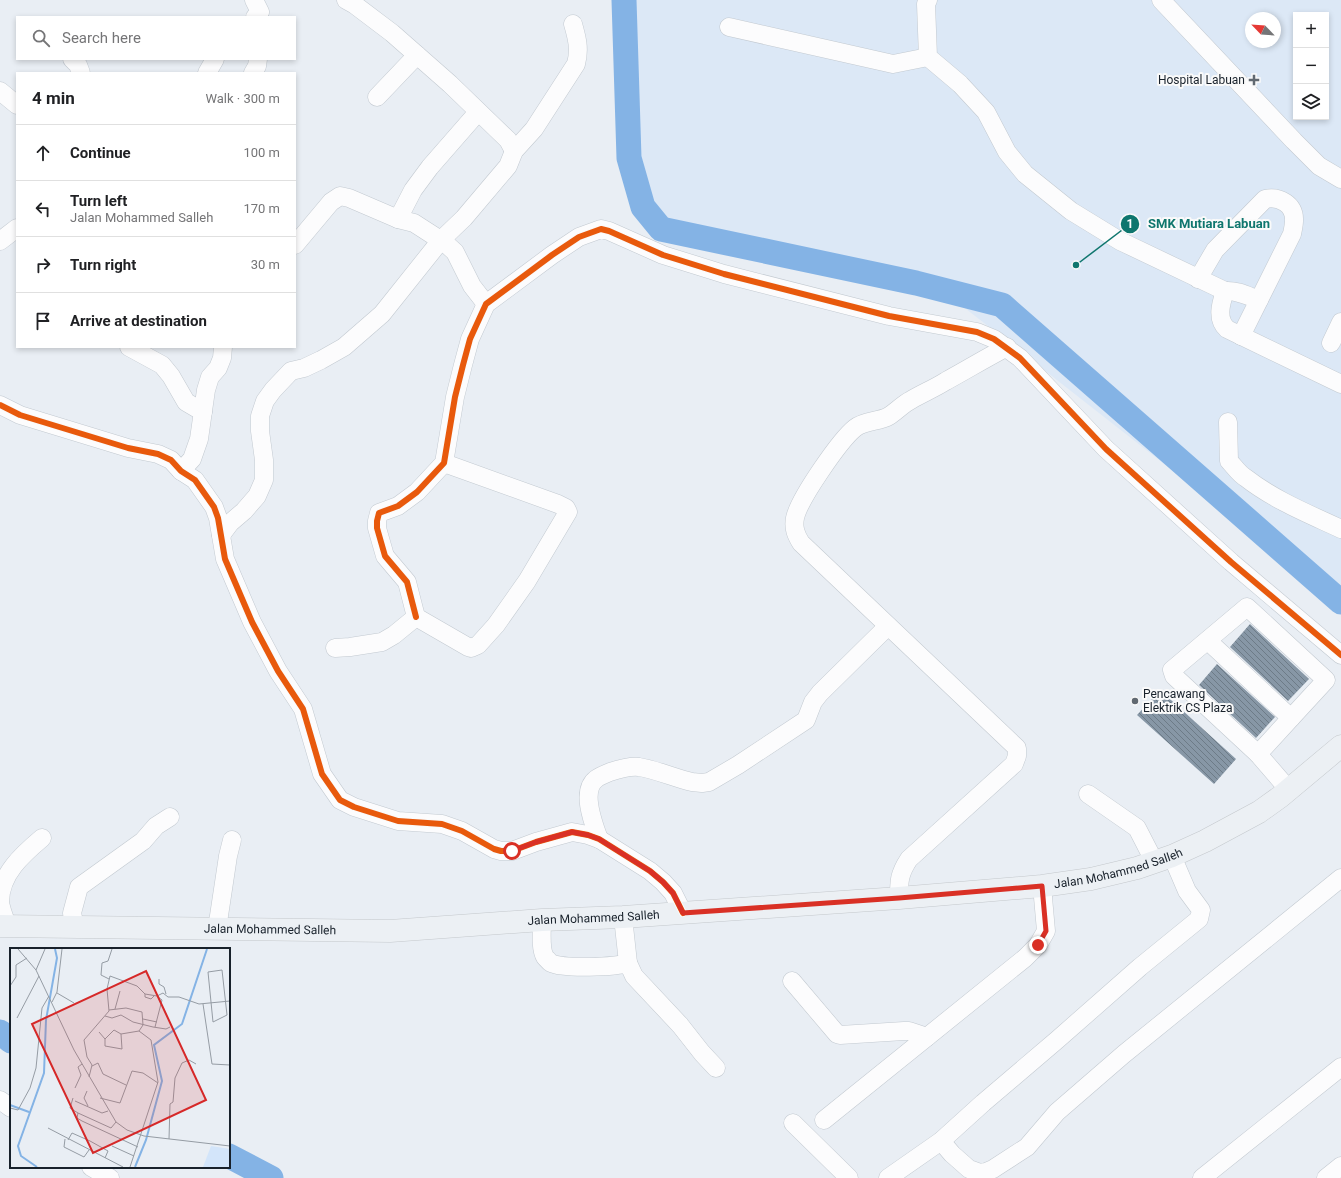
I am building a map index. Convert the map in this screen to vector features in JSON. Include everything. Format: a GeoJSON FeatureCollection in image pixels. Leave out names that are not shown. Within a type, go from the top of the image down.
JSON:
{"type":"FeatureCollection","features":[{"type":"Feature","properties":{"kind":"main road","name":"Jalan Mohammed Salleh"},"geometry":{"type":"LineString","coordinates":[[4,926],[390,931],[542,920],[683,913],[899,898],[1042,886],[1091,879],[1137,868],[1205,841],[1259,812],[1289,790],[1341,746]]}},
{"type":"Feature","properties":{"kind":"street"},"geometry":{"type":"LineString","coordinates":[[346,0],[392,33],[450,84],[508,140],[514,151]]}},
{"type":"Feature","properties":{"kind":"street"},"geometry":{"type":"LineString","coordinates":[[928,0],[926,4],[928,57],[960,84],[986,112],[1007,152],[1025,174],[1071,211],[1120,240],[1225,291],[1238,292],[1259,300]]}},
{"type":"Feature","properties":{"kind":"street"},"geometry":{"type":"LineString","coordinates":[[1161,0],[1319,166],[1341,179]]}},
{"type":"Feature","properties":{"kind":"street"},"geometry":{"type":"LineString","coordinates":[[221,535],[230,523],[249,506],[257,496],[264,480],[264,460],[260,431],[260,416],[265,401],[291,371],[304,368],[344,347],[382,314],[441,240],[464,218],[508,166],[514,151],[534,129],[576,64],[578,44],[573,24]]}},
{"type":"Feature","properties":{"kind":"street"},"geometry":{"type":"LineString","coordinates":[[730,27],[893,64],[928,57]]}},
{"type":"Feature","properties":{"kind":"street"},"geometry":{"type":"LineString","coordinates":[[377,97],[417,55]]}},
{"type":"Feature","properties":{"kind":"street"},"geometry":{"type":"LineString","coordinates":[[73,60],[78,65],[81,72]]}},
{"type":"Feature","properties":{"kind":"street"},"geometry":{"type":"LineString","coordinates":[[208,72],[214,60]]}},
{"type":"Feature","properties":{"kind":"street"},"geometry":{"type":"LineString","coordinates":[[254,72],[257,66],[258,60]]}},
{"type":"Feature","properties":{"kind":"street"},"geometry":{"type":"LineString","coordinates":[[0,91],[16,104]]}},
{"type":"Feature","properties":{"kind":"street"},"geometry":{"type":"LineString","coordinates":[[398,219],[413,190],[430,167],[478,112]]}},
{"type":"Feature","properties":{"kind":"street"},"geometry":{"type":"LineString","coordinates":[[296,244],[331,202],[340,196],[349,198],[398,219],[414,223],[441,240],[455,252],[472,286],[486,304]]}},
{"type":"Feature","properties":{"kind":"street"},"geometry":{"type":"LineString","coordinates":[[1198,279],[1215,250],[1264,198],[1273,197],[1279,199],[1292,210],[1294,220],[1292,234],[1241,336]]}},
{"type":"Feature","properties":{"kind":"street"},"geometry":{"type":"LineString","coordinates":[[0,241],[16,229]]}},
{"type":"Feature","properties":{"kind":"street"},"geometry":{"type":"LineString","coordinates":[[444,463],[558,504],[566,508],[568,512],[527,581],[496,625],[478,645],[472,648],[468,648],[416,617],[407,582],[385,556],[377,528],[377,521],[380,513],[398,506],[417,492],[444,463],[455,397],[464,358],[470,339],[486,304],[579,237],[601,229],[609,231],[663,255],[724,274],[889,316],[977,332],[994,339],[1007,347],[1020,358],[1106,449],[1231,562],[1341,656]]}},
{"type":"Feature","properties":{"kind":"street"},"geometry":{"type":"LineString","coordinates":[[1225,291],[1220,314],[1221,322],[1227,329],[1341,384]]}},
{"type":"Feature","properties":{"kind":"street"},"geometry":{"type":"LineString","coordinates":[[1331,343],[1341,322]]}},
{"type":"Feature","properties":{"kind":"street"},"geometry":{"type":"LineString","coordinates":[[899,898],[899,881],[904,867],[909,859],[1014,764],[1018,748],[801,543],[796,536],[794,526],[795,516],[825,464],[841,442],[856,427],[890,416],[910,400],[1007,347]]}},
{"type":"Feature","properties":{"kind":"street"},"geometry":{"type":"LineString","coordinates":[[130,348],[162,365],[172,376],[186,402],[203,412]]}},
{"type":"Feature","properties":{"kind":"street"},"geometry":{"type":"LineString","coordinates":[[181,471],[192,459],[195,452],[199,439],[210,377],[218,368],[222,358],[223,348]]}},
{"type":"Feature","properties":{"kind":"street"},"geometry":{"type":"LineString","coordinates":[[0,404],[20,415],[77,431],[128,448],[158,454],[171,460],[181,471],[195,480],[214,507],[218,518],[225,559],[252,622],[278,671],[303,709],[322,774],[340,800],[354,807],[398,821],[442,824],[462,831],[494,849],[501,851],[512,851],[536,842],[572,832],[588,835],[599,839],[650,871],[673,893],[683,913]]}},
{"type":"Feature","properties":{"kind":"street"},"geometry":{"type":"LineString","coordinates":[[1228,422],[1229,461],[1245,478],[1296,508],[1341,529]]}},
{"type":"Feature","properties":{"kind":"street"},"geometry":{"type":"LineString","coordinates":[[1258,754],[1326,680],[1247,607],[1172,670],[1174,676],[1258,754],[1289,790]]}},
{"type":"Feature","properties":{"kind":"street"},"geometry":{"type":"LineString","coordinates":[[335,648],[382,642],[394,635],[416,617]]}},
{"type":"Feature","properties":{"kind":"street"},"geometry":{"type":"LineString","coordinates":[[599,839],[591,818],[588,796],[591,784],[596,778],[614,770],[627,767],[637,767],[692,782],[710,782],[806,720],[813,702],[820,693],[888,626]]}},
{"type":"Feature","properties":{"kind":"street"},"geometry":{"type":"LineString","coordinates":[[1208,641],[1291,718]]}},
{"type":"Feature","properties":{"kind":"street"},"geometry":{"type":"LineString","coordinates":[[888,1178],[941,1141],[1140,967],[1199,919],[1201,910],[1163,858],[1137,828],[1088,794]]}},
{"type":"Feature","properties":{"kind":"street"},"geometry":{"type":"LineString","coordinates":[[75,927],[72,913],[79,887],[143,841],[156,826],[170,817]]}},
{"type":"Feature","properties":{"kind":"street"},"geometry":{"type":"LineString","coordinates":[[4,926],[0,902],[1,889],[6,877],[12,866],[24,853],[42,838]]}},
{"type":"Feature","properties":{"kind":"street"},"geometry":{"type":"LineString","coordinates":[[217,928],[228,856],[232,840]]}},
{"type":"Feature","properties":{"kind":"street"},"geometry":{"type":"LineString","coordinates":[[941,1141],[952,1154],[969,1169],[980,1173],[993,1169],[1026,1147],[1057,1112],[1113,1064],[1341,878]]}},
{"type":"Feature","properties":{"kind":"street"},"geometry":{"type":"LineString","coordinates":[[824,1120],[1025,958],[1038,945],[1046,931],[1042,886]]}},
{"type":"Feature","properties":{"kind":"street"},"geometry":{"type":"LineString","coordinates":[[623,917],[628,963],[634,976],[680,1025],[716,1068]]}},
{"type":"Feature","properties":{"kind":"street"},"geometry":{"type":"LineString","coordinates":[[542,920],[544,955],[551,963],[557,965],[611,967],[628,963]]}},
{"type":"Feature","properties":{"kind":"street"},"geometry":{"type":"LineString","coordinates":[[792,981],[837,1034],[909,1031],[927,1037]]}},
{"type":"Feature","properties":{"kind":"street"},"geometry":{"type":"LineString","coordinates":[[1202,1178],[1341,1067]]}},
{"type":"Feature","properties":{"kind":"street"},"geometry":{"type":"LineString","coordinates":[[0,1100],[10,1107]]}},
{"type":"Feature","properties":{"kind":"street"},"geometry":{"type":"LineString","coordinates":[[793,1123],[849,1178]]}},
{"type":"Feature","properties":{"kind":"street"},"geometry":{"type":"LineString","coordinates":[[1326,1178],[1341,1166]]}},
{"type":"Feature","properties":{"kind":"street"},"geometry":{"type":"LineString","coordinates":[[93,1168],[110,1178]]}},
{"type":"Feature","properties":{"kind":"shaded area"},"geometry":{"type":"Polygon","coordinates":[[[636,0],[1341,0],[1341,599],[1297,568],[961,305],[662,226],[636,165],[636,0]]]}},
{"type":"Feature","properties":{"kind":"building"},"geometry":{"type":"Polygon","coordinates":[[[1250,624],[1309,679],[1288,701],[1230,647],[1250,624]]]}},
{"type":"Feature","properties":{"kind":"building"},"geometry":{"type":"Polygon","coordinates":[[[1217,664],[1275,717],[1256,738],[1199,685],[1217,664]]]}},
{"type":"Feature","properties":{"kind":"building"},"geometry":{"type":"Polygon","coordinates":[[[1160,690],[1236,759],[1214,784],[1137,715],[1160,690]]]}},
{"type":"Feature","properties":{"kind":"waterway"},"geometry":{"type":"LineString","coordinates":[[624,0],[629,158],[643,207],[661,229],[916,283],[1002,305],[1341,602]]}},
{"type":"Feature","properties":{"kind":"waterway"},"geometry":{"type":"LineString","coordinates":[[0,1032],[10,1040]]}},
{"type":"Feature","properties":{"kind":"waterway"},"geometry":{"type":"LineString","coordinates":[[230,1157],[271,1178]]}},
{"type":"Feature","properties":{"kind":"cycle path"},"geometry":{"type":"LineString","coordinates":[[416,617],[407,582],[385,556],[377,528],[379,513],[398,506],[417,492],[444,463],[455,397],[463,365],[470,339],[486,304],[579,237],[601,229],[609,231],[663,255],[724,274],[889,316],[977,332],[994,339],[1020,358],[1106,449],[1231,562],[1341,655]]}},
{"type":"Feature","properties":{"kind":"cycle path"},"geometry":{"type":"LineString","coordinates":[[0,405],[20,415],[128,448],[158,454],[171,460],[181,471],[195,480],[214,507],[218,518],[225,559],[252,622],[278,671],[303,709],[322,774],[340,800],[354,807],[398,821],[442,824],[462,831],[494,849],[501,851],[512,851],[536,842],[572,832],[588,835],[599,839],[650,871],[673,893],[683,913]]}},
{"type":"Feature","properties":{"kind":"place","name":"Hospital Labuan"},"geometry":{"type":"Point","coordinates":[1254,80]}},
{"type":"Feature","properties":{"kind":"place","name":"SMK Mutiara Labuan"},"geometry":{"type":"Point","coordinates":[1076,265]}},
{"type":"Feature","properties":{"kind":"place","name":"Pencawang Elektrik CS Plaza"},"geometry":{"type":"Point","coordinates":[1135,701]}},
{"type":"Feature","properties":{"kind":"route"},"geometry":{"type":"LineString","coordinates":[[512,851],[536,842],[572,832],[588,835],[599,839],[650,871],[673,893],[683,913],[899,898],[1042,886],[1046,931],[1038,945]]}}]}
